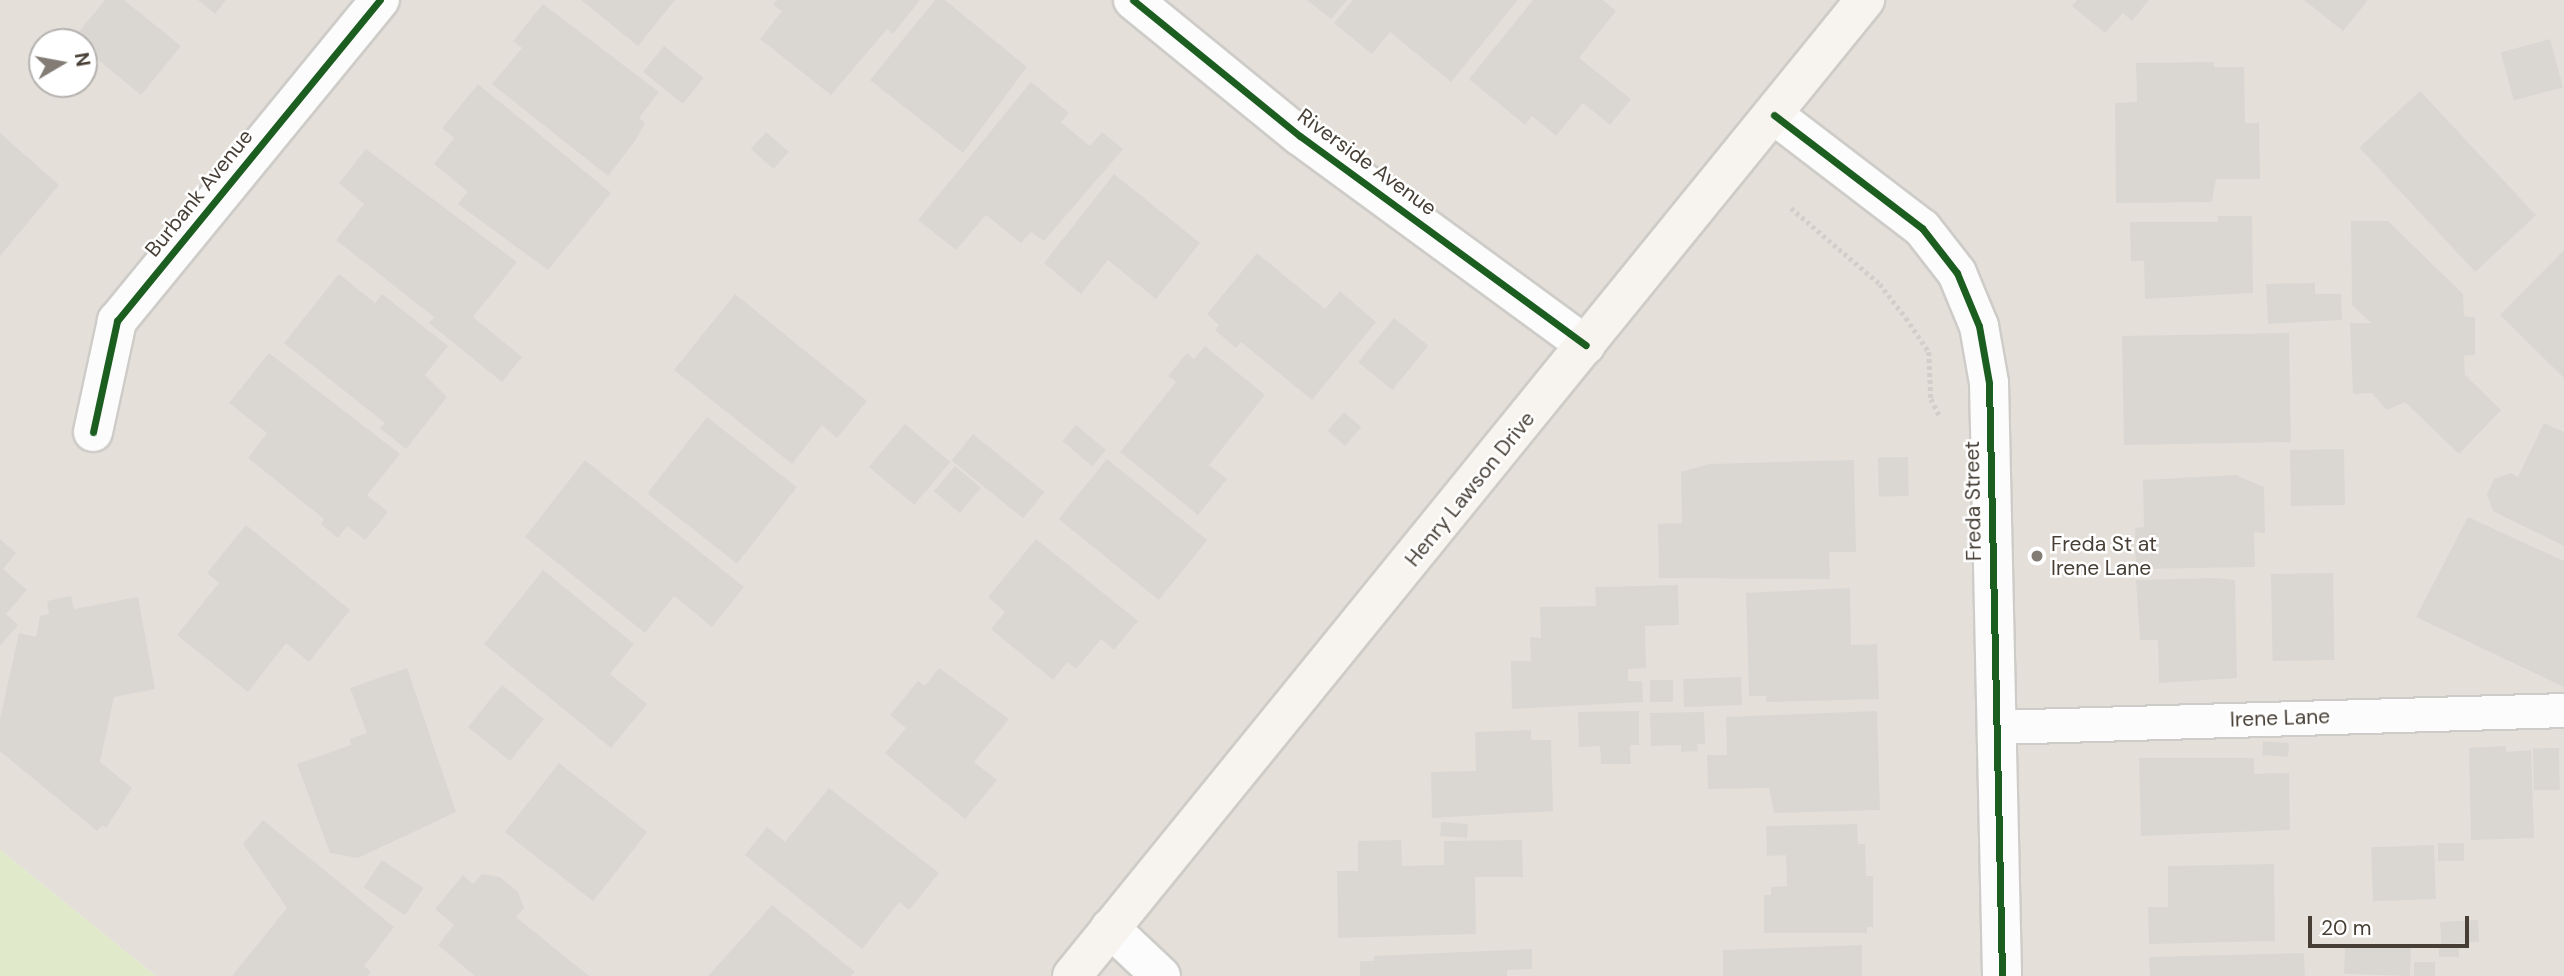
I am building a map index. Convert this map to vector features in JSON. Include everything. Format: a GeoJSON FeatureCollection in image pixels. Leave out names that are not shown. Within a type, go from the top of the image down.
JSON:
{"type":"FeatureCollection","features":[{"type":"Feature","properties":{"kind":"main road","name":"Henry Lawson Drive"},"geometry":{"type":"LineString","coordinates":[[1072,976],[1865,0]]}},
{"type":"Feature","properties":{"kind":"street","name":"Burbank Avenue"},"geometry":{"type":"LineString","coordinates":[[93,432],[117,321],[380,0]]}},
{"type":"Feature","properties":{"kind":"street","name":"Riverside Avenue"},"geometry":{"type":"LineString","coordinates":[[1133,0],[1300,136],[1586,345]]}},
{"type":"Feature","properties":{"kind":"street","name":"Freda Street"},"geometry":{"type":"LineString","coordinates":[[1774,115],[1922,228],[1957,273],[1979,326],[1989,383],[2002,976]]}},
{"type":"Feature","properties":{"kind":"street"},"geometry":{"type":"LineString","coordinates":[[1110,928],[1161,976]]}},
{"type":"Feature","properties":{"kind":"lane","name":"Irene Lane"},"geometry":{"type":"LineString","coordinates":[[1996,727],[2564,710]]}},
{"type":"Feature","properties":{"kind":"path"},"geometry":{"type":"LineString","coordinates":[[1791,208],[1880,284],[1906,318],[1929,352],[1931,399],[1947,430]]}},
{"type":"Feature","properties":{"kind":"shaded area"},"geometry":{"type":"Polygon","coordinates":[[[0,0],[2564,0],[2564,976],[156,976],[0,850],[0,0]]]}},
{"type":"Feature","properties":{"kind":"green space"},"geometry":{"type":"Polygon","coordinates":[[[0,850],[156,976],[0,976],[0,850]]]}},
{"type":"Feature","properties":{"kind":"building"},"geometry":{"type":"Polygon","coordinates":[[[105,0],[124,0],[181,46],[141,95],[98,60],[98,28],[82,28],[105,0]]]}},
{"type":"Feature","properties":{"kind":"building"},"geometry":{"type":"Polygon","coordinates":[[[198,0],[226,0],[215,14],[198,0]]]}},
{"type":"Feature","properties":{"kind":"building"},"geometry":{"type":"Polygon","coordinates":[[[581,0],[675,0],[638,46],[581,0]]]}},
{"type":"Feature","properties":{"kind":"building"},"geometry":{"type":"Polygon","coordinates":[[[777,0],[920,0],[893,34],[887,29],[831,95],[760,39],[782,11],[773,5],[777,0]]]}},
{"type":"Feature","properties":{"kind":"building"},"geometry":{"type":"Polygon","coordinates":[[[935,0],[945,0],[1027,67],[963,153],[870,80],[935,0]]]}},
{"type":"Feature","properties":{"kind":"building"},"geometry":{"type":"Polygon","coordinates":[[[1307,0],[1347,0],[1331,19],[1307,0]]]}},
{"type":"Feature","properties":{"kind":"building"},"geometry":{"type":"Polygon","coordinates":[[[1353,0],[1518,0],[1451,82],[1390,32],[1372,54],[1334,23],[1353,0]]]}},
{"type":"Feature","properties":{"kind":"building"},"geometry":{"type":"Polygon","coordinates":[[[1533,0],[1603,0],[1616,11],[1579,58],[1631,99],[1610,125],[1583,103],[1556,136],[1532,116],[1525,125],[1469,79],[1533,0]]]}},
{"type":"Feature","properties":{"kind":"building"},"geometry":{"type":"Polygon","coordinates":[[[2077,0],[2149,0],[2132,21],[2123,13],[2105,33],[2072,6],[2077,0]]]}},
{"type":"Feature","properties":{"kind":"building"},"geometry":{"type":"Polygon","coordinates":[[[2304,0],[2368,0],[2343,31],[2304,0]]]}},
{"type":"Feature","properties":{"kind":"building"},"geometry":{"type":"Polygon","coordinates":[[[543,4],[659,92],[639,118],[645,123],[635,141],[608,176],[492,84],[522,48],[513,41],[543,4]]]}},
{"type":"Feature","properties":{"kind":"building"},"geometry":{"type":"Polygon","coordinates":[[[2550,39],[2563,87],[2514,100],[2501,52],[2550,39]]]}},
{"type":"Feature","properties":{"kind":"building"},"geometry":{"type":"Polygon","coordinates":[[[664,46],[704,78],[683,104],[643,72],[664,46]]]}},
{"type":"Feature","properties":{"kind":"building"},"geometry":{"type":"Polygon","coordinates":[[[2214,62],[2214,67],[2244,67],[2245,123],[2259,123],[2260,179],[2216,179],[2212,202],[2116,203],[2115,103],[2137,102],[2136,63],[2214,62]]]}},
{"type":"Feature","properties":{"kind":"building"},"geometry":{"type":"Polygon","coordinates":[[[1031,82],[1069,113],[1061,122],[1090,146],[1102,132],[1123,149],[1044,241],[1031,232],[1021,243],[986,215],[956,250],[918,220],[1031,82]]]}},
{"type":"Feature","properties":{"kind":"building"},"geometry":{"type":"Polygon","coordinates":[[[478,84],[611,193],[548,270],[458,204],[468,192],[434,164],[454,138],[442,128],[478,84]]]}},
{"type":"Feature","properties":{"kind":"building"},"geometry":{"type":"Polygon","coordinates":[[[2420,91],[2536,215],[2475,272],[2359,148],[2420,91]]]}},
{"type":"Feature","properties":{"kind":"building"},"geometry":{"type":"Polygon","coordinates":[[[766,132],[789,152],[774,169],[751,149],[766,132]]]}},
{"type":"Feature","properties":{"kind":"building"},"geometry":{"type":"Polygon","coordinates":[[[0,133],[59,185],[0,256],[0,133]]]}},
{"type":"Feature","properties":{"kind":"building"},"geometry":{"type":"Polygon","coordinates":[[[366,149],[517,262],[473,317],[522,357],[502,382],[429,323],[434,317],[336,240],[364,204],[339,183],[366,149]]]}},
{"type":"Feature","properties":{"kind":"building"},"geometry":{"type":"Polygon","coordinates":[[[1114,174],[1200,243],[1156,299],[1108,260],[1081,294],[1044,263],[1114,174]]]}},
{"type":"Feature","properties":{"kind":"building"},"geometry":{"type":"Polygon","coordinates":[[[2218,216],[2252,216],[2253,293],[2145,299],[2144,261],[2131,261],[2130,222],[2218,222],[2218,216]]]}},
{"type":"Feature","properties":{"kind":"building"},"geometry":{"type":"Polygon","coordinates":[[[2351,221],[2388,221],[2463,294],[2464,316],[2475,317],[2475,355],[2464,356],[2465,375],[2501,410],[2459,454],[2405,402],[2387,410],[2372,393],[2353,394],[2350,323],[2371,323],[2352,305],[2351,221]]]}},
{"type":"Feature","properties":{"kind":"building"},"geometry":{"type":"Polygon","coordinates":[[[2564,250],[2564,378],[2500,315],[2564,250]]]}},
{"type":"Feature","properties":{"kind":"building"},"geometry":{"type":"Polygon","coordinates":[[[1257,253],[1325,309],[1340,291],[1376,322],[1312,400],[1241,342],[1236,348],[1215,330],[1219,325],[1207,314],[1257,253]]]}},
{"type":"Feature","properties":{"kind":"building"},"geometry":{"type":"Polygon","coordinates":[[[339,274],[375,303],[382,294],[448,346],[425,375],[447,397],[406,449],[380,428],[385,423],[284,343],[339,274]]]}},
{"type":"Feature","properties":{"kind":"building"},"geometry":{"type":"Polygon","coordinates":[[[2315,283],[2315,294],[2341,294],[2342,320],[2268,324],[2266,284],[2315,283]]]}},
{"type":"Feature","properties":{"kind":"building"},"geometry":{"type":"Polygon","coordinates":[[[735,294],[867,401],[837,438],[822,425],[792,464],[674,370],[735,294]]]}},
{"type":"Feature","properties":{"kind":"building"},"geometry":{"type":"Polygon","coordinates":[[[1394,318],[1428,346],[1392,390],[1358,362],[1394,318]]]}},
{"type":"Feature","properties":{"kind":"building"},"geometry":{"type":"Polygon","coordinates":[[[2289,333],[2291,442],[2124,445],[2122,336],[2289,333]]]}},
{"type":"Feature","properties":{"kind":"building"},"geometry":{"type":"Polygon","coordinates":[[[1205,346],[1265,395],[1209,465],[1227,479],[1198,515],[1120,452],[1176,382],[1168,376],[1187,353],[1194,359],[1205,346]]]}},
{"type":"Feature","properties":{"kind":"building"},"geometry":{"type":"Polygon","coordinates":[[[269,353],[400,454],[367,495],[388,512],[365,540],[347,526],[338,538],[321,524],[324,519],[248,458],[267,433],[229,403],[269,353]]]}},
{"type":"Feature","properties":{"kind":"building"},"geometry":{"type":"Polygon","coordinates":[[[1344,412],[1361,427],[1345,446],[1328,431],[1344,412]]]}},
{"type":"Feature","properties":{"kind":"building"},"geometry":{"type":"Polygon","coordinates":[[[707,417],[797,487],[737,564],[647,493],[707,417]]]}},
{"type":"Feature","properties":{"kind":"building"},"geometry":{"type":"Polygon","coordinates":[[[2544,423],[2564,432],[2564,546],[2493,511],[2487,494],[2494,479],[2511,473],[2518,477],[2544,423]]]}},
{"type":"Feature","properties":{"kind":"building"},"geometry":{"type":"Polygon","coordinates":[[[905,424],[950,462],[914,505],[869,467],[905,424]]]}},
{"type":"Feature","properties":{"kind":"building"},"geometry":{"type":"Polygon","coordinates":[[[1076,425],[1106,450],[1092,466],[1063,441],[1076,425]]]}},
{"type":"Feature","properties":{"kind":"building"},"geometry":{"type":"Polygon","coordinates":[[[973,434],[1044,492],[1023,518],[952,460],[973,434]]]}},
{"type":"Feature","properties":{"kind":"building"},"geometry":{"type":"Polygon","coordinates":[[[2344,449],[2345,505],[2291,506],[2290,450],[2344,449]]]}},
{"type":"Feature","properties":{"kind":"building"},"geometry":{"type":"Polygon","coordinates":[[[1908,457],[1909,496],[1879,497],[1878,458],[1908,457]]]}},
{"type":"Feature","properties":{"kind":"building"},"geometry":{"type":"Polygon","coordinates":[[[1107,459],[1207,540],[1159,600],[1059,519],[1107,459]]]}},
{"type":"Feature","properties":{"kind":"building"},"geometry":{"type":"Polygon","coordinates":[[[585,460],[744,587],[712,627],[674,596],[645,633],[525,537],[585,460]]]}},
{"type":"Feature","properties":{"kind":"building"},"geometry":{"type":"Polygon","coordinates":[[[1854,460],[1856,552],[1829,552],[1830,579],[1659,578],[1658,524],[1682,523],[1681,472],[1709,464],[1854,460]]]}},
{"type":"Feature","properties":{"kind":"building"},"geometry":{"type":"Polygon","coordinates":[[[955,466],[981,488],[960,513],[934,491],[955,466]]]}},
{"type":"Feature","properties":{"kind":"building"},"geometry":{"type":"Polygon","coordinates":[[[2236,475],[2264,487],[2265,533],[2254,532],[2255,567],[2136,569],[2135,528],[2144,527],[2143,480],[2236,475]]]}},
{"type":"Feature","properties":{"kind":"building"},"geometry":{"type":"Polygon","coordinates":[[[2468,517],[2564,561],[2564,687],[2416,617],[2468,517]]]}},
{"type":"Feature","properties":{"kind":"building"},"geometry":{"type":"Polygon","coordinates":[[[246,525],[350,610],[309,662],[286,643],[248,692],[177,635],[219,583],[207,573],[246,525]]]}},
{"type":"Feature","properties":{"kind":"building"},"geometry":{"type":"Polygon","coordinates":[[[0,539],[16,553],[3,569],[27,590],[6,614],[18,625],[0,646],[0,539]]]}},
{"type":"Feature","properties":{"kind":"building"},"geometry":{"type":"Polygon","coordinates":[[[1036,539],[1138,621],[1114,650],[1101,639],[1076,669],[1067,662],[1053,680],[991,629],[1005,612],[988,597],[1036,539]]]}},
{"type":"Feature","properties":{"kind":"building"},"geometry":{"type":"Polygon","coordinates":[[[543,570],[634,644],[610,674],[647,704],[611,748],[484,644],[543,570]]]}},
{"type":"Feature","properties":{"kind":"building"},"geometry":{"type":"Polygon","coordinates":[[[2333,573],[2335,660],[2273,661],[2271,574],[2333,573]]]}},
{"type":"Feature","properties":{"kind":"building"},"geometry":{"type":"Polygon","coordinates":[[[2136,580],[2235,580],[2237,678],[2159,683],[2158,640],[2140,640],[2136,580]]]}},
{"type":"Feature","properties":{"kind":"building"},"geometry":{"type":"Polygon","coordinates":[[[1678,585],[1679,625],[1645,626],[1646,668],[1628,669],[1628,681],[1642,681],[1643,702],[1512,709],[1511,661],[1531,661],[1530,637],[1541,638],[1540,607],[1596,606],[1595,587],[1678,585]]]}},
{"type":"Feature","properties":{"kind":"building"},"geometry":{"type":"Polygon","coordinates":[[[1850,588],[1851,645],[1877,644],[1879,699],[1766,702],[1766,696],[1749,696],[1746,593],[1850,588]]]}},
{"type":"Feature","properties":{"kind":"building"},"geometry":{"type":"Polygon","coordinates":[[[71,596],[74,609],[138,597],[155,689],[114,697],[100,762],[132,788],[106,828],[102,825],[97,831],[0,751],[0,719],[19,633],[36,637],[40,616],[49,614],[47,601],[71,596]]]}},
{"type":"Feature","properties":{"kind":"building"},"geometry":{"type":"Polygon","coordinates":[[[407,668],[456,812],[358,858],[330,853],[297,764],[351,745],[350,739],[367,733],[350,688],[407,668]]]}},
{"type":"Feature","properties":{"kind":"building"},"geometry":{"type":"Polygon","coordinates":[[[939,668],[1009,719],[974,762],[997,780],[965,819],[885,753],[906,728],[890,715],[918,681],[925,686],[939,668]]]}},
{"type":"Feature","properties":{"kind":"building"},"geometry":{"type":"Polygon","coordinates":[[[1741,677],[1742,705],[1684,707],[1683,679],[1741,677]]]}},
{"type":"Feature","properties":{"kind":"building"},"geometry":{"type":"Polygon","coordinates":[[[1650,680],[1673,680],[1673,702],[1650,702],[1650,680]]]}},
{"type":"Feature","properties":{"kind":"building"},"geometry":{"type":"Polygon","coordinates":[[[502,685],[544,719],[510,761],[468,727],[502,685]]]}},
{"type":"Feature","properties":{"kind":"building"},"geometry":{"type":"Polygon","coordinates":[[[1639,711],[1639,745],[1630,745],[1631,764],[1601,764],[1600,746],[1579,747],[1578,712],[1639,711]]]}},
{"type":"Feature","properties":{"kind":"building"},"geometry":{"type":"Polygon","coordinates":[[[1877,711],[1880,810],[1774,813],[1769,788],[1708,789],[1707,755],[1727,755],[1726,717],[1877,711]]]}},
{"type":"Feature","properties":{"kind":"building"},"geometry":{"type":"Polygon","coordinates":[[[1704,712],[1705,744],[1697,744],[1698,751],[1681,752],[1681,745],[1651,746],[1650,713],[1704,712]]]}},
{"type":"Feature","properties":{"kind":"building"},"geometry":{"type":"Polygon","coordinates":[[[1531,730],[1531,740],[1551,740],[1553,811],[1432,818],[1431,772],[1476,771],[1475,732],[1531,730]]]}},
{"type":"Feature","properties":{"kind":"building"},"geometry":{"type":"Polygon","coordinates":[[[2263,741],[2289,743],[2288,757],[2262,755],[2263,741]]]}},
{"type":"Feature","properties":{"kind":"building"},"geometry":{"type":"Polygon","coordinates":[[[2506,746],[2506,752],[2531,750],[2534,838],[2471,840],[2469,748],[2506,746]]]}},
{"type":"Feature","properties":{"kind":"building"},"geometry":{"type":"Polygon","coordinates":[[[2533,748],[2559,748],[2560,790],[2534,790],[2533,748]]]}},
{"type":"Feature","properties":{"kind":"building"},"geometry":{"type":"Polygon","coordinates":[[[2139,758],[2254,758],[2254,774],[2289,773],[2290,830],[2141,836],[2139,758]]]}},
{"type":"Feature","properties":{"kind":"building"},"geometry":{"type":"Polygon","coordinates":[[[559,763],[647,832],[593,901],[505,832],[559,763]]]}},
{"type":"Feature","properties":{"kind":"building"},"geometry":{"type":"Polygon","coordinates":[[[829,788],[939,873],[909,910],[899,902],[862,949],[745,855],[767,827],[785,842],[829,788]]]}},
{"type":"Feature","properties":{"kind":"building"},"geometry":{"type":"Polygon","coordinates":[[[263,820],[394,927],[364,966],[371,972],[368,976],[232,976],[287,908],[243,844],[263,820]]]}},
{"type":"Feature","properties":{"kind":"building"},"geometry":{"type":"Polygon","coordinates":[[[1441,822],[1468,824],[1467,838],[1440,836],[1441,822]]]}},
{"type":"Feature","properties":{"kind":"building"},"geometry":{"type":"Polygon","coordinates":[[[1857,824],[1858,844],[1865,844],[1866,876],[1873,876],[1873,927],[1867,927],[1867,933],[1764,933],[1764,895],[1771,895],[1771,887],[1787,886],[1786,855],[1767,856],[1766,826],[1857,824]]]}},
{"type":"Feature","properties":{"kind":"building"},"geometry":{"type":"Polygon","coordinates":[[[1401,840],[1402,866],[1444,865],[1444,841],[1522,840],[1523,877],[1475,877],[1476,934],[1338,938],[1337,871],[1358,871],[1358,841],[1401,840]]]}},
{"type":"Feature","properties":{"kind":"building"},"geometry":{"type":"Polygon","coordinates":[[[2438,843],[2464,843],[2464,861],[2438,861],[2438,843]]]}},
{"type":"Feature","properties":{"kind":"building"},"geometry":{"type":"Polygon","coordinates":[[[2434,845],[2436,899],[2373,901],[2371,847],[2434,845]]]}},
{"type":"Feature","properties":{"kind":"building"},"geometry":{"type":"Polygon","coordinates":[[[382,860],[423,888],[405,915],[364,887],[382,860]]]}},
{"type":"Feature","properties":{"kind":"building"},"geometry":{"type":"Polygon","coordinates":[[[2274,864],[2275,941],[2149,944],[2148,907],[2168,907],[2168,866],[2274,864]]]}},
{"type":"Feature","properties":{"kind":"building"},"geometry":{"type":"Polygon","coordinates":[[[482,874],[500,877],[518,892],[524,908],[516,917],[589,976],[475,976],[438,945],[454,925],[435,909],[463,875],[473,884],[482,874]]]}},
{"type":"Feature","properties":{"kind":"building"},"geometry":{"type":"Polygon","coordinates":[[[772,905],[855,972],[851,976],[708,976],[772,905]]]}},
{"type":"Feature","properties":{"kind":"building"},"geometry":{"type":"Polygon","coordinates":[[[2478,920],[2479,942],[2441,944],[2440,922],[2478,920]]]}},
{"type":"Feature","properties":{"kind":"building"},"geometry":{"type":"Polygon","coordinates":[[[2439,944],[2459,944],[2459,957],[2439,957],[2439,944]]]}},
{"type":"Feature","properties":{"kind":"building"},"geometry":{"type":"Polygon","coordinates":[[[1862,945],[1862,976],[1723,976],[1723,950],[1862,945]]]}},
{"type":"Feature","properties":{"kind":"building"},"geometry":{"type":"Polygon","coordinates":[[[2345,946],[2411,948],[2410,976],[2344,974],[2345,946]]]}},
{"type":"Feature","properties":{"kind":"building"},"geometry":{"type":"Polygon","coordinates":[[[1532,949],[1532,969],[1507,970],[1507,976],[1360,976],[1360,961],[1374,961],[1374,956],[1532,949]]]}},
{"type":"Feature","properties":{"kind":"building"},"geometry":{"type":"Polygon","coordinates":[[[2304,953],[2305,976],[2150,976],[2149,957],[2304,953]]]}},
{"type":"Feature","properties":{"kind":"building"},"geometry":{"type":"Polygon","coordinates":[[[2414,962],[2435,962],[2435,976],[2414,976],[2414,962]]]}},
{"type":"Feature","properties":{"kind":"cycle path"},"geometry":{"type":"LineString","coordinates":[[93,432],[117,321],[380,0]]}},
{"type":"Feature","properties":{"kind":"cycle path"},"geometry":{"type":"LineString","coordinates":[[1133,0],[1300,136],[1586,345]]}},
{"type":"Feature","properties":{"kind":"cycle path"},"geometry":{"type":"LineString","coordinates":[[1774,115],[1922,228],[1957,273],[1979,326],[1989,383],[2002,976]]}},
{"type":"Feature","properties":{"kind":"place","name":"Freda St at Irene Lane"},"geometry":{"type":"Point","coordinates":[2037,556]}}]}
